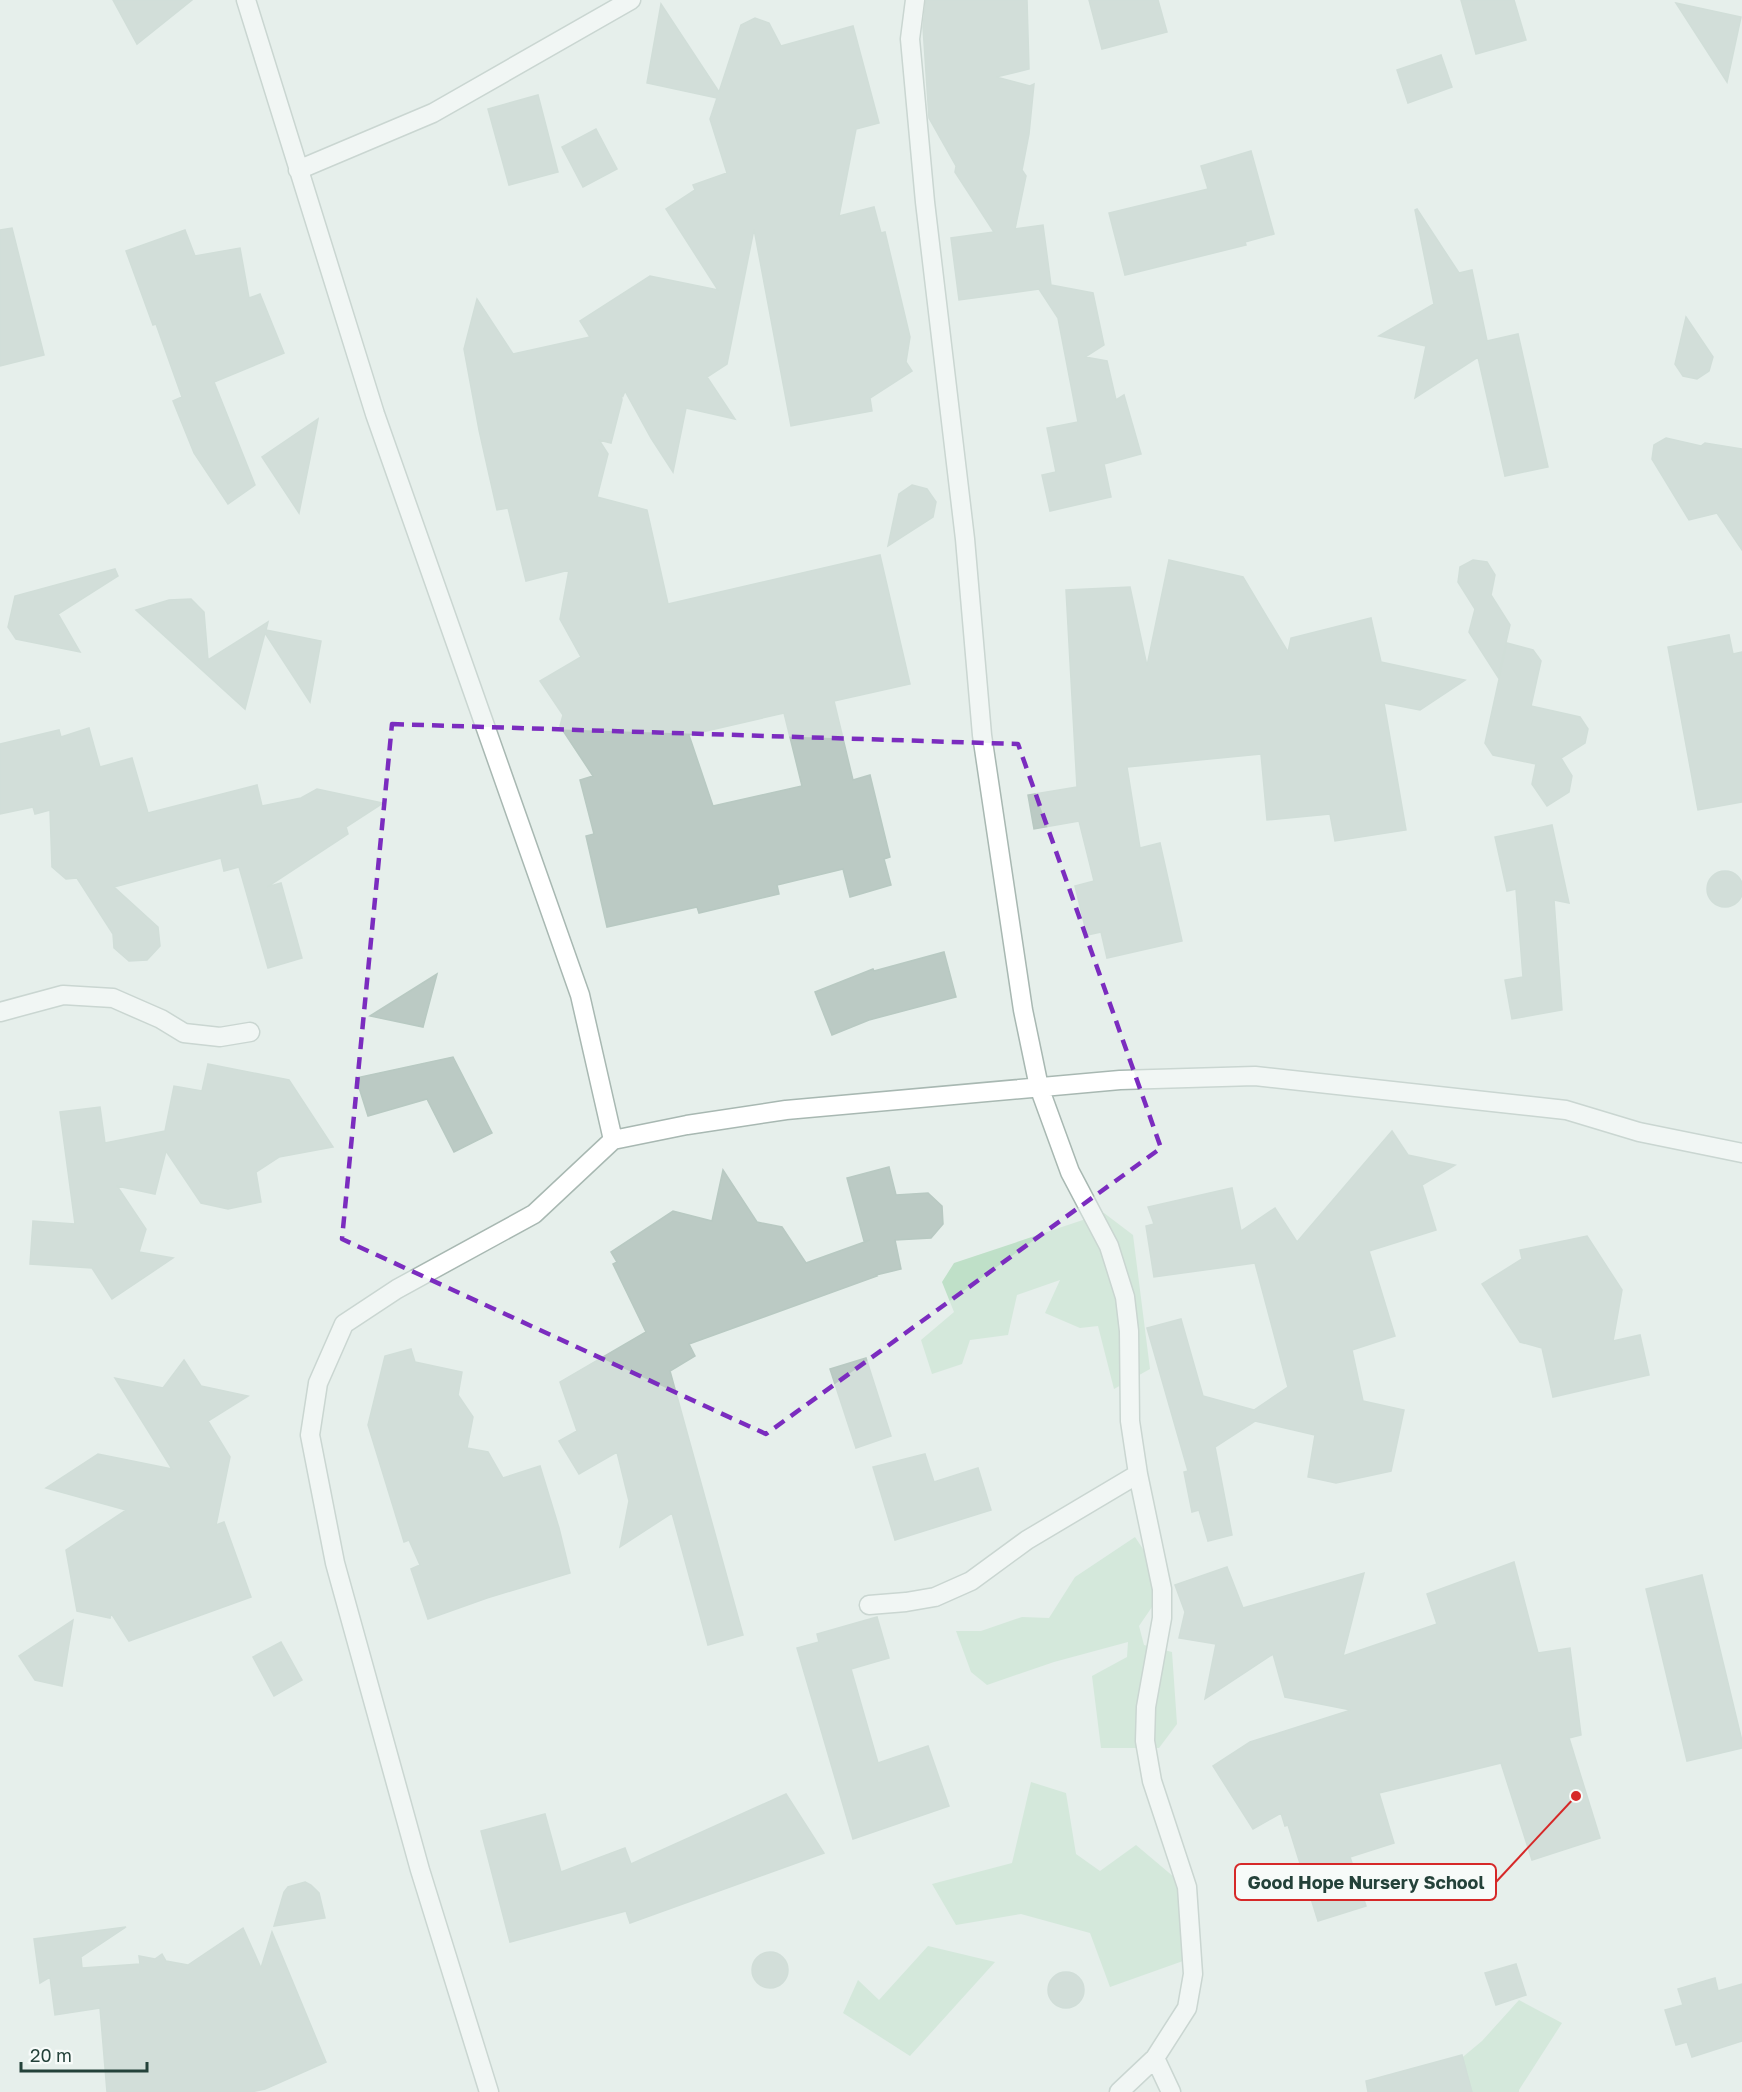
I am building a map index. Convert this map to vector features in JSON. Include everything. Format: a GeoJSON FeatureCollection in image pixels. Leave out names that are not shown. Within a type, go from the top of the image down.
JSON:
{"type":"FeatureCollection","features":[{"type":"Feature","properties":{"kind":"street"},"geometry":{"type":"LineString","coordinates":[[246,0],[375,414],[580,995],[613,1140]]}},
{"type":"Feature","properties":{"kind":"street"},"geometry":{"type":"LineString","coordinates":[[298,170],[433,113],[631,0]]}},
{"type":"Feature","properties":{"kind":"street"},"geometry":{"type":"LineString","coordinates":[[915,0],[910,39],[965,539],[982,735],[1023,1010],[1040,1087],[1070,1172],[1109,1246],[1125,1297],[1129,1331],[1130,1421],[1138,1474],[1162,1588],[1162,1618],[1146,1707],[1145,1741],[1152,1781],[1187,1887],[1193,1974],[1187,2008],[1155,2058],[1119,2092]]}},
{"type":"Feature","properties":{"kind":"street"},"geometry":{"type":"LineString","coordinates":[[0,1012],[63,994],[113,998],[161,1019],[184,1033],[220,1037],[250,1032]]}},
{"type":"Feature","properties":{"kind":"street"},"geometry":{"type":"LineString","coordinates":[[489,2092],[420,1870],[335,1563],[310,1435],[318,1383],[344,1324],[397,1289],[534,1214],[613,1140],[687,1125],[786,1110],[1120,1080],[1255,1076],[1566,1110],[1640,1132],[1742,1153]]}},
{"type":"Feature","properties":{"kind":"street"},"geometry":{"type":"LineString","coordinates":[[869,1605],[935,1597],[971,1581],[1027,1540],[1138,1474]]}},
{"type":"Feature","properties":{"kind":"street"},"geometry":{"type":"LineString","coordinates":[[1155,2058],[1171,2092]]}},
{"type":"Feature","properties":{"kind":"highlighted area"},"geometry":{"type":"Polygon","coordinates":[[[392,724],[1018,744],[1161,1148],[766,1434],[342,1239],[392,724]]]}},
{"type":"Feature","properties":{"kind":"green space"},"geometry":{"type":"Polygon","coordinates":[[[1104,1213],[1133,1235],[1150,1369],[1114,1389],[1098,1326],[1080,1328],[1045,1313],[1060,1280],[1017,1295],[1008,1335],[970,1340],[962,1364],[932,1374],[921,1340],[954,1312],[942,1282],[954,1263],[1104,1213]]]}},
{"type":"Feature","properties":{"kind":"green space"},"geometry":{"type":"Polygon","coordinates":[[[1135,1537],[1167,1585],[1139,1626],[1144,1645],[1172,1652],[1177,1724],[1159,1748],[1101,1748],[1092,1676],[1127,1657],[1128,1642],[1054,1662],[987,1685],[971,1672],[956,1631],[981,1631],[1022,1617],[1049,1618],[1075,1577],[1135,1537]]]}},
{"type":"Feature","properties":{"kind":"green space"},"geometry":{"type":"Polygon","coordinates":[[[1031,1782],[1066,1793],[1076,1854],[1100,1871],[1136,1845],[1187,1888],[1183,1961],[1110,1987],[1090,1933],[1021,1914],[956,1925],[932,1884],[1012,1863],[1031,1782]]]}},
{"type":"Feature","properties":{"kind":"green space"},"geometry":{"type":"Polygon","coordinates":[[[928,1946],[995,1962],[910,2056],[843,2013],[858,1980],[879,2000],[928,1946]]]}},
{"type":"Feature","properties":{"kind":"green space"},"geometry":{"type":"Polygon","coordinates":[[[1519,2000],[1562,2023],[1519,2092],[1425,2092],[1423,2090],[1482,2041],[1519,2000]]]}},
{"type":"Feature","properties":{"kind":"building"},"geometry":{"type":"Polygon","coordinates":[[[113,0],[192,0],[137,44],[113,0]]]}},
{"type":"Feature","properties":{"kind":"building"},"geometry":{"type":"Polygon","coordinates":[[[926,0],[1027,0],[1029,69],[996,77],[1030,86],[1034,84],[1029,134],[1022,170],[1026,176],[1015,229],[1043,225],[1051,285],[1093,293],[1104,345],[1085,357],[1107,361],[1116,400],[1124,395],[1141,454],[1104,464],[1111,497],[1050,511],[1042,475],[1056,472],[1047,428],[1078,422],[1058,318],[1039,289],[959,300],[951,238],[994,232],[955,172],[956,166],[929,118],[923,27],[926,0]]]}},
{"type":"Feature","properties":{"kind":"building"},"geometry":{"type":"Polygon","coordinates":[[[1089,0],[1158,0],[1167,32],[1102,49],[1089,0]]]}},
{"type":"Feature","properties":{"kind":"building"},"geometry":{"type":"Polygon","coordinates":[[[1461,0],[1514,0],[1526,40],[1476,54],[1461,0]]]}},
{"type":"Feature","properties":{"kind":"building"},"geometry":{"type":"Polygon","coordinates":[[[1676,3],[1741,17],[1727,82],[1676,3]]]}},
{"type":"Feature","properties":{"kind":"building"},"geometry":{"type":"Polygon","coordinates":[[[661,4],[719,92],[741,25],[755,18],[769,23],[781,46],[853,26],[879,123],[856,129],[839,216],[874,207],[881,233],[885,232],[910,337],[906,362],[912,371],[870,398],[872,411],[791,426],[754,229],[727,364],[707,377],[735,419],[686,408],[673,472],[625,391],[623,396],[621,392],[622,400],[611,443],[599,440],[608,454],[597,497],[647,510],[668,604],[880,555],[910,684],[834,701],[853,780],[870,775],[890,857],[884,859],[891,885],[850,897],[843,869],[777,885],[779,894],[699,913],[697,907],[607,927],[586,836],[594,834],[580,780],[593,776],[560,726],[563,715],[540,681],[581,657],[560,619],[569,570],[526,581],[508,508],[497,510],[464,349],[477,299],[513,354],[590,337],[580,321],[650,276],[718,290],[666,209],[695,190],[693,185],[727,173],[710,119],[717,98],[647,83],[661,4]],[[784,713],[689,735],[713,806],[802,786],[784,713]]]}},
{"type":"Feature","properties":{"kind":"building"},"geometry":{"type":"Polygon","coordinates":[[[1441,55],[1452,87],[1408,103],[1397,70],[1441,55]]]}},
{"type":"Feature","properties":{"kind":"building"},"geometry":{"type":"Polygon","coordinates":[[[538,95],[558,172],[509,185],[488,109],[538,95]]]}},
{"type":"Feature","properties":{"kind":"building"},"geometry":{"type":"Polygon","coordinates":[[[596,129],[617,169],[583,187],[562,147],[596,129]]]}},
{"type":"Feature","properties":{"kind":"building"},"geometry":{"type":"Polygon","coordinates":[[[1251,151],[1274,234],[1245,242],[1246,245],[1125,275],[1109,213],[1208,189],[1201,166],[1251,151]]]}},
{"type":"Feature","properties":{"kind":"building"},"geometry":{"type":"Polygon","coordinates":[[[1417,209],[1459,273],[1472,270],[1487,341],[1518,334],[1548,467],[1505,476],[1478,357],[1415,398],[1426,346],[1379,336],[1434,304],[1415,210],[1417,209]]]}},
{"type":"Feature","properties":{"kind":"building"},"geometry":{"type":"Polygon","coordinates":[[[12,228],[44,355],[0,366],[0,230],[12,228]]]}},
{"type":"Feature","properties":{"kind":"building"},"geometry":{"type":"Polygon","coordinates":[[[185,230],[195,256],[240,248],[249,298],[260,294],[284,353],[214,382],[255,485],[228,504],[194,453],[173,401],[182,397],[156,324],[153,325],[126,251],[185,230]]]}},
{"type":"Feature","properties":{"kind":"building"},"geometry":{"type":"Polygon","coordinates":[[[1686,317],[1713,357],[1709,371],[1697,379],[1683,376],[1675,364],[1686,317]]]}},
{"type":"Feature","properties":{"kind":"building"},"geometry":{"type":"Polygon","coordinates":[[[318,419],[299,513],[262,457],[318,419]]]}},
{"type":"Feature","properties":{"kind":"building"},"geometry":{"type":"Polygon","coordinates":[[[1666,438],[1701,446],[1705,443],[1742,449],[1742,550],[1717,513],[1689,520],[1652,459],[1654,445],[1666,438]]]}},
{"type":"Feature","properties":{"kind":"building"},"geometry":{"type":"Polygon","coordinates":[[[912,485],[927,489],[936,502],[933,517],[888,546],[899,494],[912,485]]]}},
{"type":"Feature","properties":{"kind":"building"},"geometry":{"type":"Polygon","coordinates":[[[1169,560],[1243,577],[1288,652],[1291,638],[1371,618],[1381,662],[1465,680],[1420,710],[1384,703],[1406,830],[1335,841],[1330,814],[1267,820],[1261,754],[1127,767],[1140,848],[1160,843],[1182,941],[1107,958],[1101,932],[1087,935],[1075,886],[1094,881],[1079,821],[1034,829],[1028,795],[1077,787],[1066,590],[1130,587],[1147,666],[1169,560]]]}},
{"type":"Feature","properties":{"kind":"building"},"geometry":{"type":"Polygon","coordinates":[[[1473,560],[1487,562],[1495,575],[1491,595],[1510,625],[1498,677],[1469,632],[1475,609],[1458,582],[1460,567],[1473,560]]]}},
{"type":"Feature","properties":{"kind":"building"},"geometry":{"type":"Polygon","coordinates":[[[115,569],[118,576],[58,614],[80,652],[16,639],[8,627],[15,596],[115,569]]]}},
{"type":"Feature","properties":{"kind":"building"},"geometry":{"type":"Polygon","coordinates":[[[191,599],[204,612],[208,660],[268,622],[266,630],[321,641],[310,702],[265,633],[245,709],[136,610],[169,600],[191,599]]]}},
{"type":"Feature","properties":{"kind":"building"},"geometry":{"type":"Polygon","coordinates":[[[1729,635],[1733,654],[1742,652],[1742,802],[1698,810],[1668,647],[1729,635]]]}},
{"type":"Feature","properties":{"kind":"building"},"geometry":{"type":"Polygon","coordinates":[[[1507,643],[1533,650],[1541,661],[1531,706],[1580,717],[1588,729],[1585,743],[1561,758],[1572,776],[1569,792],[1547,806],[1532,784],[1536,764],[1493,755],[1485,743],[1507,643]]]}},
{"type":"Feature","properties":{"kind":"building"},"geometry":{"type":"Polygon","coordinates":[[[89,728],[100,767],[132,758],[148,813],[257,785],[262,806],[301,798],[317,789],[383,803],[346,827],[348,834],[267,887],[281,883],[302,958],[268,968],[239,867],[224,871],[221,858],[114,887],[158,927],[160,946],[147,960],[129,961],[114,948],[113,934],[77,878],[66,879],[52,867],[50,810],[35,814],[33,807],[0,814],[0,744],[59,730],[61,737],[89,728]]]}},
{"type":"Feature","properties":{"kind":"building"},"geometry":{"type":"Polygon","coordinates":[[[1552,825],[1569,903],[1554,900],[1562,1010],[1512,1019],[1505,980],[1523,977],[1516,889],[1507,891],[1495,837],[1552,825]]]}},
{"type":"Feature","properties":{"kind":"building"},"geometry":{"type":"Polygon","coordinates":[[[1725,871],[1738,876],[1743,889],[1738,902],[1725,907],[1712,902],[1707,889],[1712,876],[1725,871]]]}},
{"type":"Feature","properties":{"kind":"building"},"geometry":{"type":"Polygon","coordinates":[[[944,952],[956,997],[869,1020],[832,1035],[815,992],[873,969],[874,971],[944,952]]]}},
{"type":"Feature","properties":{"kind":"building"},"geometry":{"type":"Polygon","coordinates":[[[437,974],[423,1027],[370,1016],[437,974]]]}},
{"type":"Feature","properties":{"kind":"building"},"geometry":{"type":"Polygon","coordinates":[[[453,1057],[492,1133],[454,1152],[427,1099],[368,1116],[356,1078],[453,1057]]]}},
{"type":"Feature","properties":{"kind":"building"},"geometry":{"type":"Polygon","coordinates":[[[208,1064],[289,1080],[333,1147],[279,1157],[256,1172],[261,1202],[228,1209],[201,1203],[166,1151],[155,1194],[117,1186],[146,1229],[139,1252],[173,1258],[112,1299],[92,1268],[30,1264],[33,1221],[75,1224],[60,1112],[100,1107],[105,1143],[165,1131],[174,1086],[202,1091],[208,1064]]]}},
{"type":"Feature","properties":{"kind":"building"},"geometry":{"type":"Polygon","coordinates":[[[1392,1131],[1408,1155],[1455,1165],[1422,1185],[1436,1230],[1369,1251],[1395,1336],[1352,1350],[1363,1401],[1404,1410],[1391,1471],[1336,1483],[1308,1477],[1315,1435],[1255,1421],[1215,1447],[1232,1535],[1208,1541],[1199,1510],[1192,1512],[1184,1472],[1188,1471],[1147,1328],[1181,1319],[1203,1396],[1254,1410],[1288,1387],[1255,1263],[1154,1277],[1146,1226],[1154,1224],[1148,1207],[1232,1188],[1241,1231],[1275,1208],[1297,1242],[1392,1131]]]}},
{"type":"Feature","properties":{"kind":"building"},"geometry":{"type":"Polygon","coordinates":[[[889,1167],[896,1195],[928,1193],[942,1206],[943,1224],[931,1238],[895,1240],[901,1269],[876,1275],[689,1344],[695,1356],[670,1371],[743,1635],[708,1645],[672,1513],[620,1547],[629,1501],[617,1452],[579,1474],[559,1441],[577,1431],[560,1382],[646,1332],[613,1264],[617,1262],[611,1252],[673,1211],[712,1221],[723,1170],[757,1222],[782,1227],[806,1263],[870,1240],[864,1241],[847,1178],[889,1167]]]}},
{"type":"Feature","properties":{"kind":"building"},"geometry":{"type":"Polygon","coordinates":[[[1587,1236],[1622,1290],[1613,1341],[1640,1335],[1649,1375],[1553,1397],[1542,1348],[1520,1342],[1482,1284],[1522,1259],[1520,1250],[1587,1236]]]}},
{"type":"Feature","properties":{"kind":"building"},"geometry":{"type":"Polygon","coordinates":[[[411,1349],[415,1362],[462,1372],[458,1395],[473,1417],[467,1448],[488,1452],[503,1478],[540,1466],[570,1573],[428,1619],[411,1569],[420,1565],[409,1540],[404,1542],[368,1425],[385,1356],[411,1349]]]}},
{"type":"Feature","properties":{"kind":"building"},"geometry":{"type":"Polygon","coordinates":[[[866,1358],[891,1436],[856,1448],[830,1369],[866,1358]]]}},
{"type":"Feature","properties":{"kind":"building"},"geometry":{"type":"Polygon","coordinates":[[[184,1360],[201,1386],[248,1396],[208,1421],[230,1457],[216,1525],[224,1522],[251,1597],[129,1641],[111,1613],[110,1618],[77,1611],[66,1550],[126,1510],[46,1488],[98,1454],[172,1469],[115,1378],[163,1388],[184,1360]]]}},
{"type":"Feature","properties":{"kind":"building"},"geometry":{"type":"Polygon","coordinates":[[[925,1454],[934,1482],[978,1468],[991,1510],[895,1540],[873,1467],[925,1454]]]}},
{"type":"Feature","properties":{"kind":"building"},"geometry":{"type":"Polygon","coordinates":[[[1514,1562],[1538,1653],[1570,1648],[1581,1735],[1569,1738],[1600,1838],[1532,1860],[1501,1763],[1379,1793],[1394,1843],[1350,1857],[1366,1906],[1318,1921],[1288,1825],[1285,1826],[1281,1813],[1253,1829],[1213,1766],[1250,1742],[1351,1710],[1285,1697],[1273,1654],[1205,1699],[1216,1644],[1179,1638],[1185,1612],[1175,1585],[1227,1567],[1243,1608],[1364,1573],[1343,1656],[1437,1624],[1427,1594],[1514,1562]]]}},
{"type":"Feature","properties":{"kind":"building"},"geometry":{"type":"Polygon","coordinates":[[[1702,1575],[1742,1748],[1687,1761],[1646,1589],[1702,1575]]]}},
{"type":"Feature","properties":{"kind":"building"},"geometry":{"type":"Polygon","coordinates":[[[877,1617],[889,1658],[851,1669],[878,1763],[928,1746],[949,1806],[853,1839],[797,1648],[819,1642],[817,1634],[877,1617]]]}},
{"type":"Feature","properties":{"kind":"building"},"geometry":{"type":"Polygon","coordinates":[[[73,1620],[62,1686],[35,1680],[19,1656],[73,1620]]]}},
{"type":"Feature","properties":{"kind":"building"},"geometry":{"type":"Polygon","coordinates":[[[281,1642],[302,1680],[274,1696],[253,1657],[281,1642]]]}},
{"type":"Feature","properties":{"kind":"building"},"geometry":{"type":"Polygon","coordinates":[[[786,1794],[824,1853],[630,1923],[626,1911],[510,1942],[481,1831],[545,1814],[561,1872],[625,1848],[631,1864],[786,1794]]]}},
{"type":"Feature","properties":{"kind":"building"},"geometry":{"type":"Polygon","coordinates":[[[305,1882],[319,1893],[325,1918],[274,1926],[284,1892],[288,1887],[305,1882]]]}},
{"type":"Feature","properties":{"kind":"building"},"geometry":{"type":"Polygon","coordinates":[[[126,1927],[81,1957],[82,1968],[140,1964],[139,1956],[155,1959],[162,1954],[166,1961],[188,1965],[243,1928],[261,1968],[272,1932],[326,2062],[265,2089],[251,2092],[107,2092],[100,2008],[55,2015],[50,1977],[40,1983],[34,1939],[126,1927]]]}},
{"type":"Feature","properties":{"kind":"building"},"geometry":{"type":"Polygon","coordinates":[[[770,1952],[783,1957],[788,1970],[783,1983],[770,1988],[757,1983],[752,1970],[757,1957],[770,1952]]]}},
{"type":"Feature","properties":{"kind":"building"},"geometry":{"type":"Polygon","coordinates":[[[1516,1964],[1526,1995],[1496,2005],[1485,1973],[1516,1964]]]}},
{"type":"Feature","properties":{"kind":"building"},"geometry":{"type":"Polygon","coordinates":[[[1066,1972],[1079,1977],[1084,1990],[1079,2003],[1066,2008],[1053,2003],[1048,1990],[1053,1977],[1066,1972]]]}},
{"type":"Feature","properties":{"kind":"building"},"geometry":{"type":"Polygon","coordinates":[[[1715,1978],[1718,1991],[1742,1984],[1742,2041],[1692,2057],[1687,2042],[1676,2045],[1665,2010],[1683,2005],[1678,1989],[1715,1978]]]}},
{"type":"Feature","properties":{"kind":"building"},"geometry":{"type":"Polygon","coordinates":[[[1462,2055],[1472,2092],[1368,2092],[1366,2081],[1462,2055]]]}},
{"type":"Feature","properties":{"kind":"place","name":"Good Hope Nursery School"},"geometry":{"type":"Point","coordinates":[1576,1796]}}]}
